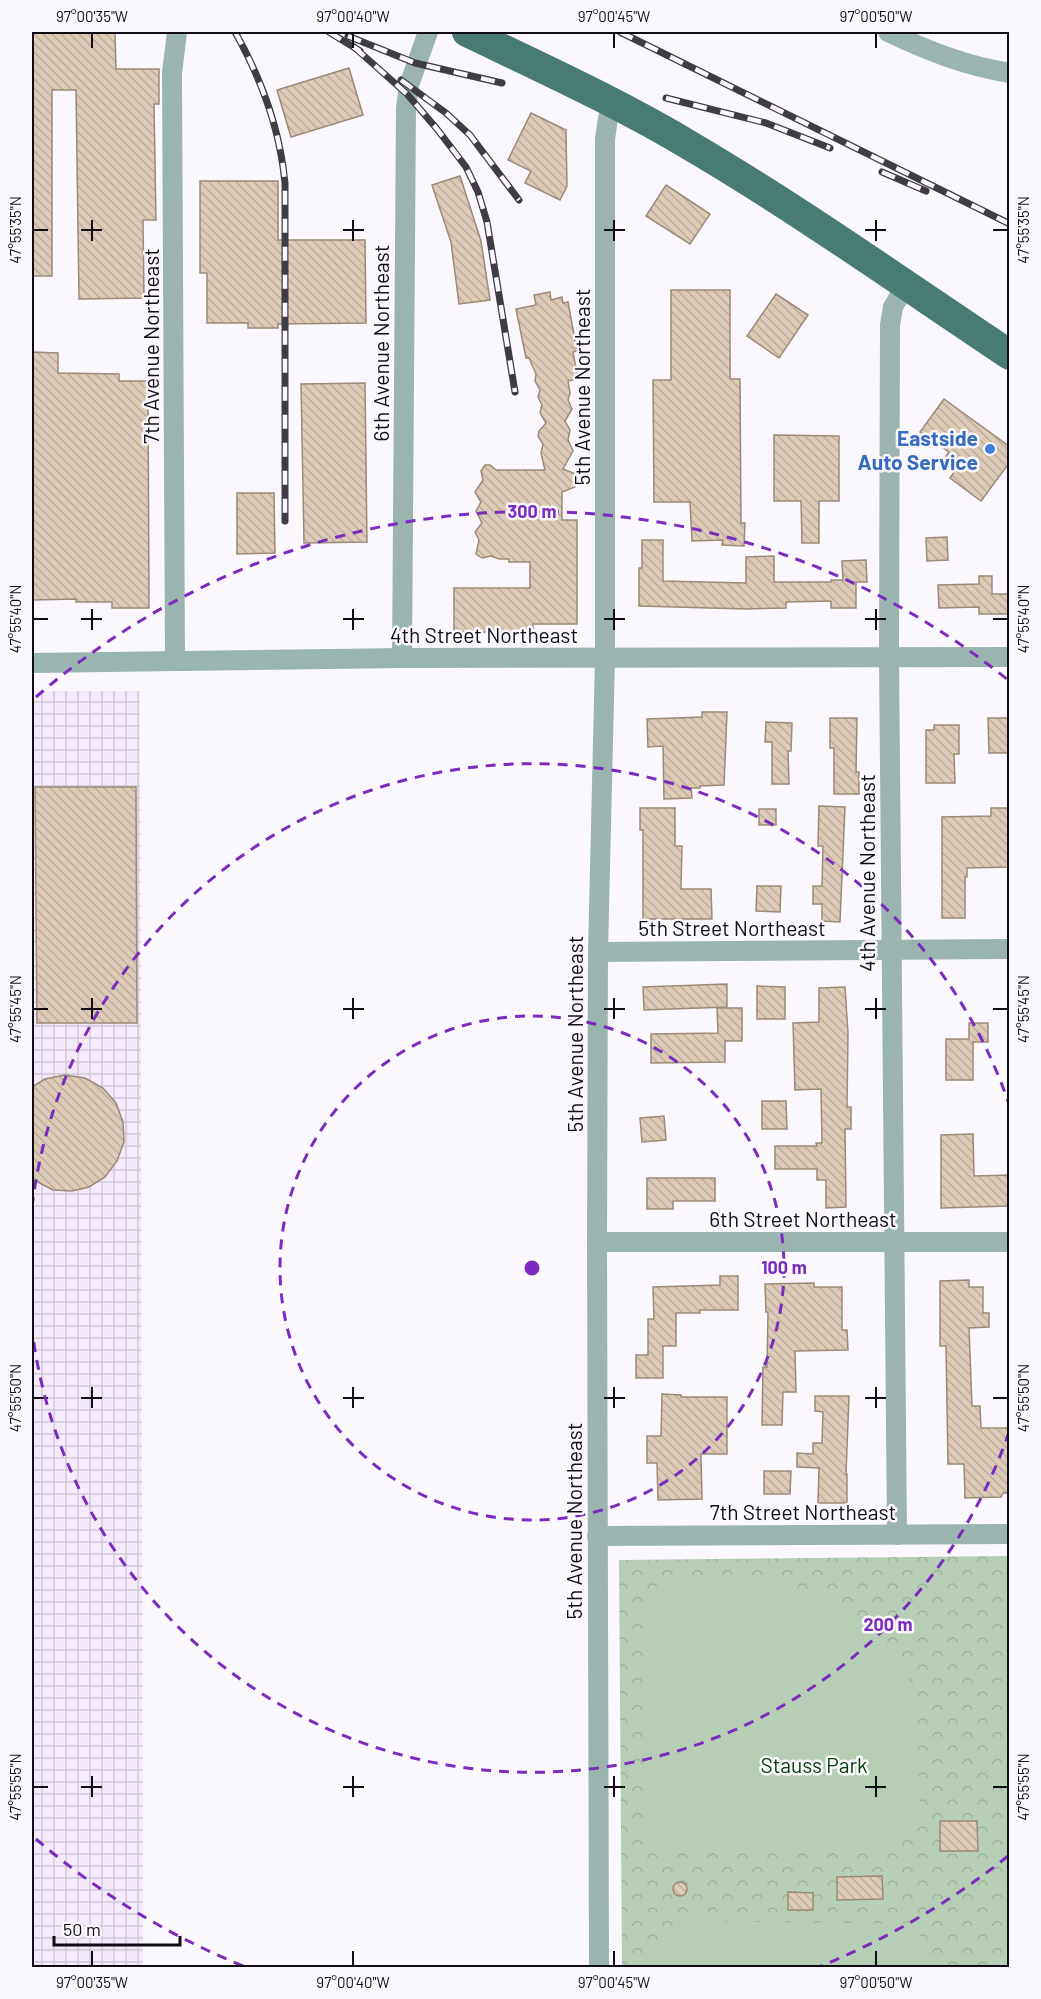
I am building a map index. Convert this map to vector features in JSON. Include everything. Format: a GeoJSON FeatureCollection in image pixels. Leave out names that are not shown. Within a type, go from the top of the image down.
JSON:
{"type":"FeatureCollection","features":[{"type":"Feature","properties":{"kind":"main road"},"geometry":{"type":"LineString","coordinates":[[467,32],[616,104],[724,166],[794,210],[1010,355]]}},
{"type":"Feature","properties":{"kind":"street","name":"7th Avenue Northeast"},"geometry":{"type":"LineString","coordinates":[[175,661],[172,73],[177,32]]}},
{"type":"Feature","properties":{"kind":"street","name":"6th Avenue Northeast"},"geometry":{"type":"LineString","coordinates":[[402,658],[405,108],[412,74],[428,32]]}},
{"type":"Feature","properties":{"kind":"street"},"geometry":{"type":"LineString","coordinates":[[888,32],[957,62],[1010,73]]}},
{"type":"Feature","properties":{"kind":"street","name":"5th Avenue Northeast"},"geometry":{"type":"LineString","coordinates":[[599,1968],[597,1242],[598,952],[605,658],[605,139],[608,118],[616,104]]}},
{"type":"Feature","properties":{"kind":"street","name":"4th Avenue Northeast"},"geometry":{"type":"LineString","coordinates":[[897,1535],[889,657],[890,325],[893,307],[906,285]]}},
{"type":"Feature","properties":{"kind":"street","name":"4th Street Northeast"},"geometry":{"type":"LineString","coordinates":[[32,663],[402,658],[1010,657]]}},
{"type":"Feature","properties":{"kind":"street","name":"5th Street Northeast"},"geometry":{"type":"LineString","coordinates":[[598,952],[1010,949]]}},
{"type":"Feature","properties":{"kind":"street","name":"6th Street Northeast"},"geometry":{"type":"LineString","coordinates":[[597,1242],[1010,1242]]}},
{"type":"Feature","properties":{"kind":"street","name":"7th Street Northeast"},"geometry":{"type":"LineString","coordinates":[[597,1536],[1010,1534]]}},
{"type":"Feature","properties":{"kind":"shaded area"},"geometry":{"type":"Polygon","coordinates":[[[32,691],[140,691],[143,1967],[32,1967],[32,691]]]}},
{"type":"Feature","properties":{"kind":"green space","name":"Stauss Park"},"geometry":{"type":"Polygon","coordinates":[[[1008,1556],[1007,1967],[622,1967],[619,1560],[1008,1556]]]}},
{"type":"Feature","properties":{"kind":"green space"},"geometry":{"type":"Polygon","coordinates":[[[665,1577],[754,1579],[818,1594],[878,1643],[913,1684],[920,1808],[907,1827],[885,1848],[663,1846],[643,1827],[644,1601],[665,1577]]]}},
{"type":"Feature","properties":{"kind":"green space"},"geometry":{"type":"Polygon","coordinates":[[[682,1921],[912,1924],[933,1955],[933,1967],[647,1967],[647,1953],[682,1921]]]}},
{"type":"Feature","properties":{"kind":"building"},"geometry":{"type":"Polygon","coordinates":[[[32,32],[115,32],[116,69],[159,69],[159,104],[154,104],[156,220],[143,220],[144,298],[79,299],[76,90],[52,90],[52,276],[32,276],[32,32]]]}},
{"type":"Feature","properties":{"kind":"building"},"geometry":{"type":"Polygon","coordinates":[[[349,68],[363,115],[291,137],[277,90],[349,68]]]}},
{"type":"Feature","properties":{"kind":"building"},"geometry":{"type":"Polygon","coordinates":[[[531,113],[566,130],[567,186],[560,200],[525,183],[531,171],[508,160],[531,113]]]}},
{"type":"Feature","properties":{"kind":"building"},"geometry":{"type":"Polygon","coordinates":[[[460,176],[481,241],[490,300],[459,304],[451,242],[432,185],[460,176]]]}},
{"type":"Feature","properties":{"kind":"building"},"geometry":{"type":"Polygon","coordinates":[[[200,181],[278,181],[278,240],[365,240],[366,323],[278,324],[278,328],[248,328],[248,323],[207,323],[207,273],[200,273],[200,181]]]}},
{"type":"Feature","properties":{"kind":"building"},"geometry":{"type":"Polygon","coordinates":[[[666,185],[710,214],[690,244],[646,216],[666,185]]]}},
{"type":"Feature","properties":{"kind":"building"},"geometry":{"type":"Polygon","coordinates":[[[671,290],[730,290],[730,379],[740,379],[741,523],[745,523],[744,546],[722,545],[723,540],[692,541],[690,502],[654,502],[653,380],[671,380],[671,290]]]}},
{"type":"Feature","properties":{"kind":"building"},"geometry":{"type":"Polygon","coordinates":[[[550,292],[551,300],[562,297],[563,303],[568,302],[577,351],[573,352],[578,379],[568,381],[570,393],[568,400],[572,409],[565,421],[570,430],[568,440],[573,451],[563,469],[576,474],[579,481],[575,487],[562,492],[562,520],[577,520],[577,624],[533,624],[533,632],[454,632],[454,588],[530,588],[530,562],[509,562],[509,559],[491,556],[482,558],[476,554],[479,540],[475,532],[482,523],[476,511],[481,502],[475,492],[483,480],[481,471],[485,465],[490,465],[496,470],[545,470],[541,453],[543,444],[538,436],[546,423],[540,413],[542,405],[538,397],[540,390],[535,381],[536,374],[529,358],[526,358],[516,309],[536,305],[534,295],[550,292]]]}},
{"type":"Feature","properties":{"kind":"building"},"geometry":{"type":"Polygon","coordinates":[[[776,294],[808,315],[779,358],[747,336],[776,294]]]}},
{"type":"Feature","properties":{"kind":"building"},"geometry":{"type":"Polygon","coordinates":[[[32,352],[58,353],[58,373],[119,374],[119,381],[148,381],[149,608],[112,608],[112,602],[76,602],[76,599],[32,600],[32,352]]]}},
{"type":"Feature","properties":{"kind":"building"},"geometry":{"type":"Polygon","coordinates":[[[365,383],[367,542],[304,543],[301,384],[365,383]]]}},
{"type":"Feature","properties":{"kind":"building","name":"Eastside Auto Service"},"geometry":{"type":"Polygon","coordinates":[[[944,399],[1010,447],[1010,462],[981,501],[950,478],[957,468],[944,459],[949,452],[920,432],[944,399]]]}},
{"type":"Feature","properties":{"kind":"building"},"geometry":{"type":"Polygon","coordinates":[[[774,435],[839,436],[839,501],[819,501],[819,543],[802,543],[801,501],[774,501],[774,435]]]}},
{"type":"Feature","properties":{"kind":"building"},"geometry":{"type":"Polygon","coordinates":[[[237,493],[274,493],[275,553],[237,554],[237,493]]]}},
{"type":"Feature","properties":{"kind":"building"},"geometry":{"type":"Polygon","coordinates":[[[947,537],[948,560],[927,561],[926,538],[947,537]]]}},
{"type":"Feature","properties":{"kind":"building"},"geometry":{"type":"Polygon","coordinates":[[[642,540],[663,540],[663,581],[746,583],[746,557],[774,556],[774,582],[843,580],[842,561],[866,560],[867,582],[856,582],[856,608],[831,608],[831,601],[786,602],[786,608],[639,606],[642,540]]]}},
{"type":"Feature","properties":{"kind":"building"},"geometry":{"type":"Polygon","coordinates":[[[979,576],[992,576],[992,594],[1010,594],[1010,614],[979,614],[979,607],[939,608],[938,585],[979,584],[979,576]]]}},
{"type":"Feature","properties":{"kind":"building"},"geometry":{"type":"Polygon","coordinates":[[[702,712],[727,712],[724,785],[691,788],[692,798],[664,799],[663,746],[648,747],[647,719],[702,717],[702,712]]]}},
{"type":"Feature","properties":{"kind":"building"},"geometry":{"type":"Polygon","coordinates":[[[830,718],[857,718],[856,772],[859,772],[859,794],[834,794],[834,748],[830,748],[830,718]]]}},
{"type":"Feature","properties":{"kind":"building"},"geometry":{"type":"Polygon","coordinates":[[[988,718],[1010,718],[1008,753],[989,753],[988,718]]]}},
{"type":"Feature","properties":{"kind":"building"},"geometry":{"type":"Polygon","coordinates":[[[766,722],[792,723],[791,751],[788,751],[789,784],[772,784],[772,742],[765,742],[766,722]]]}},
{"type":"Feature","properties":{"kind":"building"},"geometry":{"type":"Polygon","coordinates":[[[934,725],[959,725],[959,754],[954,754],[955,783],[926,783],[926,730],[934,730],[934,725]]]}},
{"type":"Feature","properties":{"kind":"building"},"geometry":{"type":"Polygon","coordinates":[[[35,787],[136,787],[137,1023],[37,1023],[35,787]]]}},
{"type":"Feature","properties":{"kind":"building"},"geometry":{"type":"Polygon","coordinates":[[[819,806],[845,807],[840,922],[822,921],[822,904],[813,904],[813,886],[822,886],[823,846],[818,846],[819,806]]]}},
{"type":"Feature","properties":{"kind":"building"},"geometry":{"type":"Polygon","coordinates":[[[640,808],[675,808],[675,846],[682,846],[681,889],[711,889],[712,919],[643,919],[643,830],[640,830],[640,808]]]}},
{"type":"Feature","properties":{"kind":"building"},"geometry":{"type":"Polygon","coordinates":[[[991,808],[1010,808],[1010,867],[967,868],[965,918],[942,918],[942,817],[991,816],[991,808]]]}},
{"type":"Feature","properties":{"kind":"building"},"geometry":{"type":"Polygon","coordinates":[[[759,809],[776,809],[776,825],[759,825],[759,809]]]}},
{"type":"Feature","properties":{"kind":"building"},"geometry":{"type":"Polygon","coordinates":[[[757,886],[781,886],[780,912],[756,911],[757,886]]]}},
{"type":"Feature","properties":{"kind":"building"},"geometry":{"type":"Polygon","coordinates":[[[727,984],[727,1007],[644,1010],[643,987],[727,984]]]}},
{"type":"Feature","properties":{"kind":"building"},"geometry":{"type":"Polygon","coordinates":[[[757,986],[785,987],[785,1019],[757,1019],[757,986]]]}},
{"type":"Feature","properties":{"kind":"building"},"geometry":{"type":"Polygon","coordinates":[[[845,987],[848,1033],[847,1107],[851,1107],[851,1129],[845,1129],[846,1207],[826,1208],[826,1180],[817,1180],[817,1169],[775,1169],[775,1146],[817,1146],[816,1143],[822,1143],[821,1089],[795,1090],[793,1023],[819,1022],[819,988],[845,987]]]}},
{"type":"Feature","properties":{"kind":"building"},"geometry":{"type":"Polygon","coordinates":[[[717,1008],[742,1008],[742,1041],[725,1041],[725,1062],[651,1063],[651,1034],[718,1033],[717,1008]]]}},
{"type":"Feature","properties":{"kind":"building"},"geometry":{"type":"Polygon","coordinates":[[[969,1023],[988,1023],[988,1042],[973,1042],[973,1080],[946,1080],[946,1039],[969,1039],[969,1023]]]}},
{"type":"Feature","properties":{"kind":"building"},"geometry":{"type":"Polygon","coordinates":[[[65,1075],[85,1078],[103,1088],[116,1103],[123,1122],[124,1142],[117,1161],[105,1177],[89,1187],[72,1191],[53,1190],[32,1179],[32,1087],[45,1079],[65,1075]]]}},
{"type":"Feature","properties":{"kind":"building"},"geometry":{"type":"Polygon","coordinates":[[[762,1101],[786,1101],[787,1129],[762,1129],[762,1101]]]}},
{"type":"Feature","properties":{"kind":"building"},"geometry":{"type":"Polygon","coordinates":[[[664,1116],[666,1140],[642,1142],[640,1118],[664,1116]]]}},
{"type":"Feature","properties":{"kind":"building"},"geometry":{"type":"Polygon","coordinates":[[[973,1134],[974,1176],[1010,1175],[1010,1206],[941,1208],[941,1135],[973,1134]]]}},
{"type":"Feature","properties":{"kind":"building"},"geometry":{"type":"Polygon","coordinates":[[[647,1178],[715,1178],[715,1201],[673,1201],[673,1209],[647,1209],[647,1178]]]}},
{"type":"Feature","properties":{"kind":"building"},"geometry":{"type":"Polygon","coordinates":[[[720,1276],[738,1276],[738,1310],[700,1310],[700,1313],[676,1313],[676,1346],[663,1346],[663,1378],[636,1378],[636,1355],[648,1355],[648,1319],[654,1319],[653,1287],[720,1285],[720,1276]]]}},
{"type":"Feature","properties":{"kind":"building"},"geometry":{"type":"Polygon","coordinates":[[[969,1280],[969,1287],[983,1287],[983,1313],[989,1313],[989,1327],[969,1328],[972,1406],[980,1406],[981,1428],[1010,1428],[1010,1493],[1003,1493],[1001,1497],[965,1498],[964,1464],[948,1464],[946,1346],[940,1346],[940,1281],[969,1280]]]}},
{"type":"Feature","properties":{"kind":"building"},"geometry":{"type":"Polygon","coordinates":[[[814,1283],[814,1287],[842,1287],[842,1330],[847,1330],[848,1350],[795,1351],[796,1392],[783,1392],[782,1425],[762,1425],[763,1367],[767,1367],[768,1312],[766,1312],[765,1284],[814,1283]]]}},
{"type":"Feature","properties":{"kind":"building"},"geometry":{"type":"Polygon","coordinates":[[[662,1394],[681,1395],[681,1397],[727,1397],[727,1454],[701,1454],[702,1499],[658,1500],[657,1463],[647,1463],[647,1436],[661,1436],[662,1394]]]}},
{"type":"Feature","properties":{"kind":"building"},"geometry":{"type":"Polygon","coordinates":[[[815,1396],[849,1396],[847,1503],[818,1503],[819,1468],[797,1467],[797,1453],[813,1454],[813,1443],[822,1443],[823,1412],[815,1411],[815,1396]]]}},
{"type":"Feature","properties":{"kind":"building"},"geometry":{"type":"Polygon","coordinates":[[[764,1471],[791,1471],[790,1494],[764,1494],[764,1471]]]}},
{"type":"Feature","properties":{"kind":"building"},"geometry":{"type":"Polygon","coordinates":[[[940,1821],[977,1821],[978,1851],[940,1851],[940,1821]]]}},
{"type":"Feature","properties":{"kind":"building"},"geometry":{"type":"Polygon","coordinates":[[[882,1876],[883,1899],[837,1900],[837,1877],[882,1876]]]}},
{"type":"Feature","properties":{"kind":"building"},"geometry":{"type":"Polygon","coordinates":[[[677,1882],[683,1882],[687,1889],[683,1896],[677,1896],[673,1892],[673,1886],[677,1882]]]}},
{"type":"Feature","properties":{"kind":"building"},"geometry":{"type":"Polygon","coordinates":[[[788,1892],[813,1893],[813,1910],[788,1910],[788,1892]]]}},
{"type":"Feature","properties":{"kind":"railway"},"geometry":{"type":"LineString","coordinates":[[235,32],[268,105],[279,144],[285,183],[285,521]]}},
{"type":"Feature","properties":{"kind":"railway"},"geometry":{"type":"LineString","coordinates":[[329,32],[360,51]]}},
{"type":"Feature","properties":{"kind":"railway"},"geometry":{"type":"LineString","coordinates":[[620,32],[1010,224]]}},
{"type":"Feature","properties":{"kind":"railway"},"geometry":{"type":"LineString","coordinates":[[348,36],[415,63],[502,83]]}},
{"type":"Feature","properties":{"kind":"railway"},"geometry":{"type":"LineString","coordinates":[[354,47],[407,94],[437,129],[466,167],[478,192],[487,222],[515,392]]}},
{"type":"Feature","properties":{"kind":"railway"},"geometry":{"type":"LineString","coordinates":[[401,80],[446,113],[470,135],[519,200]]}},
{"type":"Feature","properties":{"kind":"railway"},"geometry":{"type":"LineString","coordinates":[[666,98],[766,123],[830,148]]}},
{"type":"Feature","properties":{"kind":"railway"},"geometry":{"type":"LineString","coordinates":[[882,172],[926,191]]}},
{"type":"Feature","properties":{"kind":"place","name":"Eastside Auto Service"},"geometry":{"type":"Point","coordinates":[990,449]}}]}
